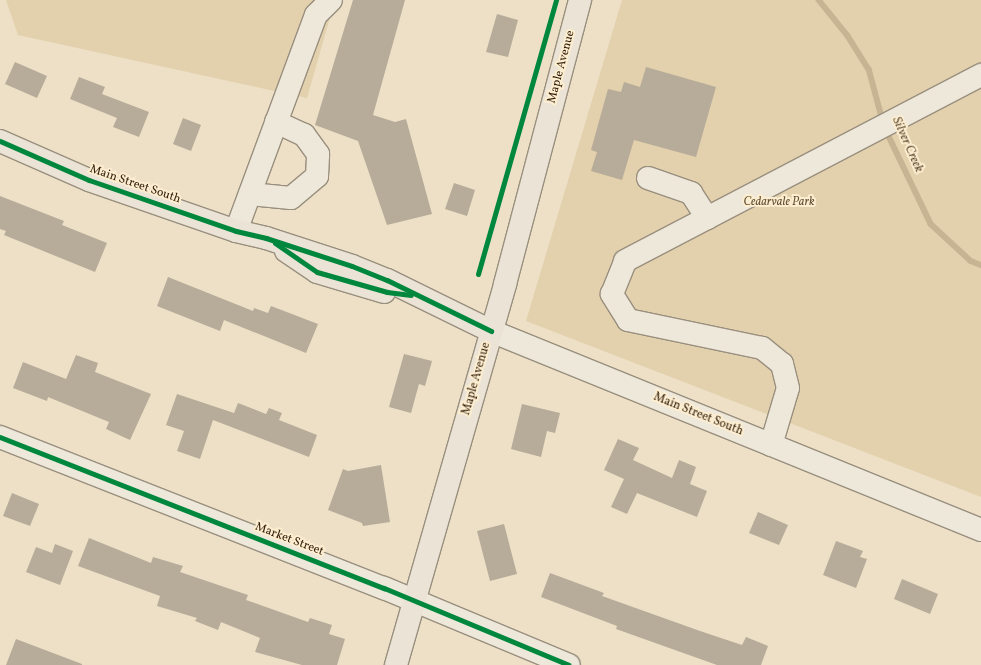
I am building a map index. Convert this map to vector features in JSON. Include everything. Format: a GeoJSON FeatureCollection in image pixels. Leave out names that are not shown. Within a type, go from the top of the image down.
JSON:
{"type":"FeatureCollection","features":[{"type":"Feature","properties":{"kind":"main road","name":"Maple Avenue"},"geometry":{"type":"LineString","coordinates":[[396,665],[416,601],[491,332],[580,0]]}},
{"type":"Feature","properties":{"kind":"main road","name":"Main Street South"},"geometry":{"type":"LineString","coordinates":[[0,142],[89,180],[236,231],[266,238],[317,272],[387,292],[417,295],[491,332]]}},
{"type":"Feature","properties":{"kind":"street"},"geometry":{"type":"LineString","coordinates":[[236,231],[316,15],[331,0]]}},
{"type":"Feature","properties":{"kind":"street"},"geometry":{"type":"LineString","coordinates":[[771,445],[788,388],[782,364],[762,348],[628,320],[612,294],[625,262],[897,117],[981,74]]}},
{"type":"Feature","properties":{"kind":"street"},"geometry":{"type":"LineString","coordinates":[[250,194],[291,198],[317,176],[318,154],[304,135],[276,122]]}},
{"type":"Feature","properties":{"kind":"street"},"geometry":{"type":"LineString","coordinates":[[648,178],[691,193],[707,218]]}},
{"type":"Feature","properties":{"kind":"street","name":"Main Street South"},"geometry":{"type":"LineString","coordinates":[[491,332],[981,530]]}},
{"type":"Feature","properties":{"kind":"street","name":"Market Street"},"geometry":{"type":"LineString","coordinates":[[0,438],[416,601],[569,665]]}},
{"type":"Feature","properties":{"kind":"green space"},"geometry":{"type":"Polygon","coordinates":[[[6,0],[335,0],[307,98],[18,35],[6,0]]]}},
{"type":"Feature","properties":{"kind":"green space","name":"Cedarvale Park"},"geometry":{"type":"Polygon","coordinates":[[[622,0],[981,0],[981,497],[526,321],[622,0]]]}},
{"type":"Feature","properties":{"kind":"building"},"geometry":{"type":"Polygon","coordinates":[[[353,0],[405,0],[373,115],[395,122],[406,119],[432,214],[387,225],[358,141],[315,125],[353,0]]]}},
{"type":"Feature","properties":{"kind":"building"},"geometry":{"type":"Polygon","coordinates":[[[497,14],[518,20],[508,57],[486,52],[497,14]]]}},
{"type":"Feature","properties":{"kind":"building"},"geometry":{"type":"Polygon","coordinates":[[[15,62],[47,76],[37,98],[5,84],[15,62]]]}},
{"type":"Feature","properties":{"kind":"building"},"geometry":{"type":"Polygon","coordinates":[[[646,67],[716,87],[696,157],[634,140],[622,180],[591,171],[597,152],[591,150],[608,89],[621,92],[624,82],[640,87],[646,67]]]}},
{"type":"Feature","properties":{"kind":"building"},"geometry":{"type":"Polygon","coordinates":[[[79,77],[105,87],[102,94],[149,112],[139,137],[113,127],[117,118],[70,99],[79,77]]]}},
{"type":"Feature","properties":{"kind":"building"},"geometry":{"type":"Polygon","coordinates":[[[183,118],[201,125],[191,151],[173,144],[183,118]]]}},
{"type":"Feature","properties":{"kind":"building"},"geometry":{"type":"Polygon","coordinates":[[[454,183],[475,190],[467,216],[445,209],[454,183]]]}},
{"type":"Feature","properties":{"kind":"building"},"geometry":{"type":"Polygon","coordinates":[[[0,196],[64,221],[62,225],[107,243],[95,272],[4,235],[6,231],[0,229],[0,196]]]}},
{"type":"Feature","properties":{"kind":"building"},"geometry":{"type":"Polygon","coordinates":[[[168,277],[253,311],[254,308],[268,313],[271,306],[318,324],[306,353],[224,320],[220,331],[157,306],[168,277]]]}},
{"type":"Feature","properties":{"kind":"building"},"geometry":{"type":"Polygon","coordinates":[[[404,354],[432,361],[425,386],[419,384],[411,413],[389,407],[404,354]]]}},
{"type":"Feature","properties":{"kind":"building"},"geometry":{"type":"Polygon","coordinates":[[[76,355],[98,363],[95,372],[151,394],[130,440],[106,429],[109,422],[48,397],[47,401],[13,388],[23,362],[66,379],[76,355]]]}},
{"type":"Feature","properties":{"kind":"building"},"geometry":{"type":"Polygon","coordinates":[[[177,394],[234,413],[238,403],[266,414],[269,408],[282,413],[279,420],[317,435],[309,457],[213,420],[200,459],[177,451],[184,431],[166,425],[177,394]]]}},
{"type":"Feature","properties":{"kind":"building"},"geometry":{"type":"Polygon","coordinates":[[[522,404],[560,413],[555,433],[547,431],[541,457],[511,449],[522,404]]]}},
{"type":"Feature","properties":{"kind":"building"},"geometry":{"type":"Polygon","coordinates":[[[618,439],[639,448],[633,460],[672,478],[679,460],[696,467],[690,484],[707,491],[697,517],[637,493],[627,514],[611,507],[624,479],[604,470],[618,439]]]}},
{"type":"Feature","properties":{"kind":"building"},"geometry":{"type":"Polygon","coordinates":[[[381,465],[390,522],[363,526],[362,523],[328,510],[343,469],[348,471],[381,465]]]}},
{"type":"Feature","properties":{"kind":"building"},"geometry":{"type":"Polygon","coordinates":[[[12,493],[39,504],[30,526],[3,516],[12,493]]]}},
{"type":"Feature","properties":{"kind":"building"},"geometry":{"type":"Polygon","coordinates":[[[758,512],[788,525],[779,545],[749,533],[758,512]]]}},
{"type":"Feature","properties":{"kind":"building"},"geometry":{"type":"Polygon","coordinates":[[[504,524],[517,574],[490,581],[477,531],[504,524]]]}},
{"type":"Feature","properties":{"kind":"building"},"geometry":{"type":"Polygon","coordinates":[[[89,538],[151,563],[153,557],[183,566],[180,572],[248,595],[246,600],[308,622],[310,618],[332,625],[329,634],[345,639],[337,665],[302,665],[255,652],[260,638],[221,622],[218,630],[195,621],[197,618],[157,606],[160,596],[78,566],[89,538]]]}},
{"type":"Feature","properties":{"kind":"building"},"geometry":{"type":"Polygon","coordinates":[[[836,541],[863,551],[860,557],[867,559],[856,588],[823,575],[836,541]]]}},
{"type":"Feature","properties":{"kind":"building"},"geometry":{"type":"Polygon","coordinates":[[[55,544],[73,551],[60,585],[26,572],[36,547],[52,553],[55,544]]]}},
{"type":"Feature","properties":{"kind":"building"},"geometry":{"type":"Polygon","coordinates":[[[550,573],[604,593],[602,596],[700,631],[742,645],[746,637],[768,646],[761,665],[717,665],[616,629],[617,626],[541,597],[550,573]]]}},
{"type":"Feature","properties":{"kind":"building"},"geometry":{"type":"Polygon","coordinates":[[[902,579],[938,594],[930,614],[894,599],[902,579]]]}},
{"type":"Feature","properties":{"kind":"building"},"geometry":{"type":"Polygon","coordinates":[[[16,639],[82,664],[82,665],[6,665],[16,639]]]}},
{"type":"Feature","properties":{"kind":"waterway","name":"Silver Creek"},"geometry":{"type":"LineString","coordinates":[[819,0],[848,36],[869,69],[883,121]]}},
{"type":"Feature","properties":{"kind":"waterway","name":"Silver Creek"},"geometry":{"type":"LineString","coordinates":[[886,130],[931,224],[971,261],[981,265]]}},
{"type":"Feature","properties":{"kind":"cycle path"},"geometry":{"type":"LineString","coordinates":[[478,274],[556,0]]}},
{"type":"Feature","properties":{"kind":"cycle path"},"geometry":{"type":"LineString","coordinates":[[0,141],[89,180],[236,231],[266,238],[352,266],[387,280],[491,331]]}},
{"type":"Feature","properties":{"kind":"cycle path"},"geometry":{"type":"LineString","coordinates":[[275,243],[317,272],[387,292],[411,295]]}},
{"type":"Feature","properties":{"kind":"cycle path"},"geometry":{"type":"LineString","coordinates":[[0,437],[384,588],[569,665]]}}]}
